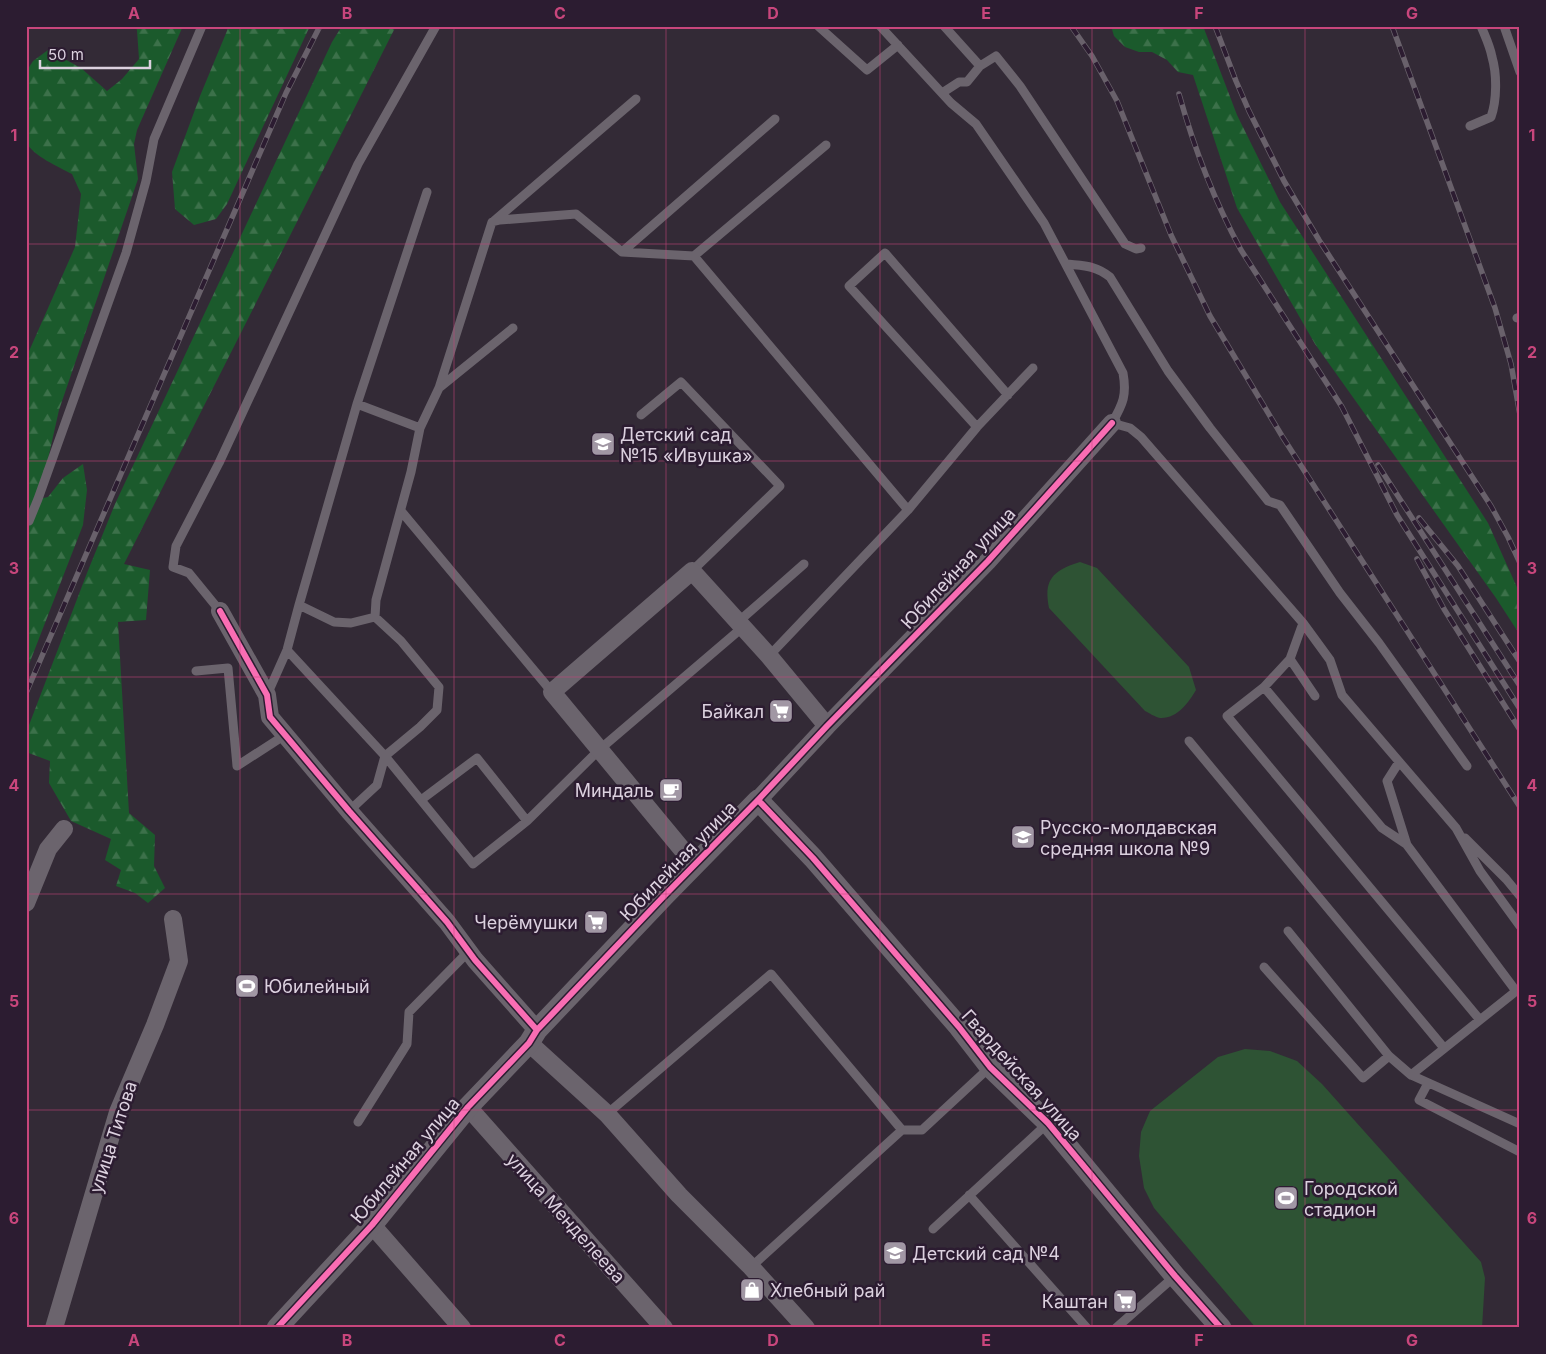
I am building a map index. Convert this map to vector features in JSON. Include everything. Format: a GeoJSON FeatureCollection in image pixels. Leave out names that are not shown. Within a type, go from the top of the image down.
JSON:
{"type":"FeatureCollection","features":[{"type":"Feature","properties":{"kind":"street","name":"Юбилейная улица"},"geometry":{"type":"LineString","coordinates":[[277,1328],[372,1225],[468,1107],[533,1036],[827,726],[988,561],[1112,423]]}},
{"type":"Feature","properties":{"kind":"street"},"geometry":{"type":"LineString","coordinates":[[695,865],[552,692],[692,571],[769,656],[827,726]]}},
{"type":"Feature","properties":{"kind":"street"},"geometry":{"type":"LineString","coordinates":[[220,611],[267,695],[270,717],[349,811],[447,922],[533,1036],[607,1114],[679,1195],[752,1267],[806,1328]]}},
{"type":"Feature","properties":{"kind":"street","name":"Гвардейская улица"},"geometry":{"type":"LineString","coordinates":[[758,800],[813,858],[990,1067],[1048,1123],[1175,1276],[1221,1328]]}},
{"type":"Feature","properties":{"kind":"street"},"geometry":{"type":"LineString","coordinates":[[26,903],[48,849],[64,829]]}},
{"type":"Feature","properties":{"kind":"street","name":"улица Титова"},"geometry":{"type":"LineString","coordinates":[[54,1328],[118,1112],[155,1025],[179,962],[174,919]]}},
{"type":"Feature","properties":{"kind":"street","name":"улица Менделеева"},"geometry":{"type":"LineString","coordinates":[[468,1107],[664,1328]]}},
{"type":"Feature","properties":{"kind":"street"},"geometry":{"type":"LineString","coordinates":[[372,1225],[462,1328]]}},
{"type":"Feature","properties":{"kind":"lane"},"geometry":{"type":"LineString","coordinates":[[29,521],[126,253],[146,181],[154,139],[202,26]]}},
{"type":"Feature","properties":{"kind":"lane"},"geometry":{"type":"LineString","coordinates":[[220,611],[189,573],[173,567],[176,546],[223,455],[358,164],[436,26]]}},
{"type":"Feature","properties":{"kind":"lane"},"geometry":{"type":"LineString","coordinates":[[818,26],[867,70],[898,45]]}},
{"type":"Feature","properties":{"kind":"lane"},"geometry":{"type":"LineString","coordinates":[[880,26],[942,93],[976,124],[1044,224],[1124,373],[1126,386],[1122,405],[1112,423],[1130,428],[1141,437],[1303,623],[1330,660],[1342,694],[1456,828],[1520,896]]}},
{"type":"Feature","properties":{"kind":"lane"},"geometry":{"type":"LineString","coordinates":[[944,26],[980,66]]}},
{"type":"Feature","properties":{"kind":"lane"},"geometry":{"type":"LineString","coordinates":[[1470,126],[1491,117],[1494,107],[1495,81],[1493,58],[1481,26]]}},
{"type":"Feature","properties":{"kind":"lane"},"geometry":{"type":"LineString","coordinates":[[1504,26],[1520,72]]}},
{"type":"Feature","properties":{"kind":"lane"},"geometry":{"type":"LineString","coordinates":[[942,93],[959,82],[967,82],[980,66],[996,56],[1020,86],[1125,244],[1136,249],[1141,248]]}},
{"type":"Feature","properties":{"kind":"lane"},"geometry":{"type":"LineString","coordinates":[[375,617],[376,600],[411,472],[420,428],[439,388],[492,222],[636,98]]}},
{"type":"Feature","properties":{"kind":"lane"},"geometry":{"type":"LineString","coordinates":[[622,252],[774,119]]}},
{"type":"Feature","properties":{"kind":"lane"},"geometry":{"type":"LineString","coordinates":[[492,222],[576,214],[622,252],[694,256],[826,145]]}},
{"type":"Feature","properties":{"kind":"lane"},"geometry":{"type":"LineString","coordinates":[[267,695],[287,650],[358,404],[426,192]]}},
{"type":"Feature","properties":{"kind":"lane"},"geometry":{"type":"LineString","coordinates":[[977,427],[849,286],[885,254],[1008,395]]}},
{"type":"Feature","properties":{"kind":"lane"},"geometry":{"type":"LineString","coordinates":[[694,256],[908,510]]}},
{"type":"Feature","properties":{"kind":"lane"},"geometry":{"type":"LineString","coordinates":[[1066,264],[1088,266],[1100,270],[1110,277],[1168,371],[1268,501],[1280,505],[1340,593],[1379,643],[1467,766]]}},
{"type":"Feature","properties":{"kind":"lane"},"geometry":{"type":"LineString","coordinates":[[439,388],[513,328]]}},
{"type":"Feature","properties":{"kind":"lane"},"geometry":{"type":"LineString","coordinates":[[769,656],[908,510],[977,427],[1033,368]]}},
{"type":"Feature","properties":{"kind":"lane"},"geometry":{"type":"LineString","coordinates":[[641,416],[681,382],[780,486],[692,571]]}},
{"type":"Feature","properties":{"kind":"lane"},"geometry":{"type":"LineString","coordinates":[[358,404],[420,428]]}},
{"type":"Feature","properties":{"kind":"lane"},"geometry":{"type":"LineString","coordinates":[[401,511],[552,692]]}},
{"type":"Feature","properties":{"kind":"lane"},"geometry":{"type":"LineString","coordinates":[[287,650],[385,756],[473,864],[526,821],[599,750],[741,624],[804,564]]}},
{"type":"Feature","properties":{"kind":"lane"},"geometry":{"type":"LineString","coordinates":[[299,605],[334,622],[351,623],[375,617]]}},
{"type":"Feature","properties":{"kind":"lane"},"geometry":{"type":"LineString","coordinates":[[349,811],[377,785],[385,756],[437,710],[439,688],[401,641],[375,617]]}},
{"type":"Feature","properties":{"kind":"lane"},"geometry":{"type":"LineString","coordinates":[[1303,623],[1290,659],[1264,688],[1227,716],[1480,1020]]}},
{"type":"Feature","properties":{"kind":"lane"},"geometry":{"type":"LineString","coordinates":[[1290,659],[1315,696]]}},
{"type":"Feature","properties":{"kind":"lane"},"geometry":{"type":"LineString","coordinates":[[196,671],[228,668],[237,766],[285,735]]}},
{"type":"Feature","properties":{"kind":"lane"},"geometry":{"type":"LineString","coordinates":[[1264,688],[1382,828],[1407,845],[1518,990],[1411,1075]]}},
{"type":"Feature","properties":{"kind":"lane"},"geometry":{"type":"LineString","coordinates":[[1189,741],[1444,1048]]}},
{"type":"Feature","properties":{"kind":"lane"},"geometry":{"type":"LineString","coordinates":[[421,800],[477,758],[526,821]]}},
{"type":"Feature","properties":{"kind":"lane"},"geometry":{"type":"LineString","coordinates":[[1399,762],[1387,781],[1407,845]]}},
{"type":"Feature","properties":{"kind":"lane"},"geometry":{"type":"LineString","coordinates":[[1456,828],[1480,871],[1520,926]]}},
{"type":"Feature","properties":{"kind":"lane"},"geometry":{"type":"LineString","coordinates":[[1288,931],[1389,1056],[1411,1075],[1520,1124]]}},
{"type":"Feature","properties":{"kind":"lane"},"geometry":{"type":"LineString","coordinates":[[358,1122],[408,1044],[409,1012],[469,951]]}},
{"type":"Feature","properties":{"kind":"lane"},"geometry":{"type":"LineString","coordinates":[[1264,967],[1363,1078],[1389,1056]]}},
{"type":"Feature","properties":{"kind":"lane"},"geometry":{"type":"LineString","coordinates":[[607,1114],[771,974],[902,1130]]}},
{"type":"Feature","properties":{"kind":"lane"},"geometry":{"type":"LineString","coordinates":[[752,1267],[902,1130],[922,1130],[990,1067]]}},
{"type":"Feature","properties":{"kind":"lane"},"geometry":{"type":"LineString","coordinates":[[1428,1083],[1419,1100],[1520,1152]]}},
{"type":"Feature","properties":{"kind":"lane"},"geometry":{"type":"LineString","coordinates":[[933,1229],[1048,1123]]}},
{"type":"Feature","properties":{"kind":"lane"},"geometry":{"type":"LineString","coordinates":[[969,1195],[1087,1328]]}},
{"type":"Feature","properties":{"kind":"lane"},"geometry":{"type":"LineString","coordinates":[[1116,1328],[1175,1276]]}},
{"type":"Feature","properties":{"kind":"green space"},"geometry":{"type":"Polygon","coordinates":[[[135,26],[183,26],[137,130],[134,144],[138,179],[59,410],[39,499],[48,497],[63,478],[83,464],[87,490],[83,525],[26,672],[26,358],[75,247],[81,194],[72,174],[34,152],[26,142],[26,72],[33,61],[48,50],[81,68],[107,91],[122,79],[139,59],[137,30],[135,26]]]}},
{"type":"Feature","properties":{"kind":"green space"},"geometry":{"type":"Polygon","coordinates":[[[229,26],[310,26],[227,204],[216,219],[194,225],[175,209],[172,172],[200,96],[229,26]]]}},
{"type":"Feature","properties":{"kind":"green space"},"geometry":{"type":"Polygon","coordinates":[[[342,26],[396,26],[124,564],[150,570],[146,620],[118,622],[129,813],[155,835],[154,866],[165,888],[148,903],[135,893],[116,886],[121,870],[105,860],[111,839],[71,821],[49,783],[50,761],[26,752],[26,733],[115,504],[332,42],[342,26]]]}},
{"type":"Feature","properties":{"kind":"green space"},"geometry":{"type":"Polygon","coordinates":[[[1111,26],[1203,26],[1237,115],[1280,202],[1488,523],[1520,594],[1520,635],[1496,598],[1315,344],[1237,208],[1193,75],[1178,72],[1167,60],[1152,52],[1139,52],[1125,47],[1114,36],[1111,26]]]}},
{"type":"Feature","properties":{"kind":"green space"},"geometry":{"type":"Polygon","coordinates":[[[1080,562],[1097,568],[1189,667],[1196,690],[1177,713],[1166,718],[1160,718],[1145,711],[1049,608],[1048,590],[1052,577],[1063,568],[1080,562]]]}},
{"type":"Feature","properties":{"kind":"green space","name":"Городской стадион"},"geometry":{"type":"Polygon","coordinates":[[[1245,1049],[1270,1051],[1297,1061],[1322,1084],[1481,1262],[1485,1278],[1482,1328],[1256,1328],[1154,1208],[1144,1188],[1139,1156],[1141,1132],[1150,1111],[1218,1057],[1245,1049]]]}},
{"type":"Feature","properties":{"kind":"railway"},"geometry":{"type":"LineString","coordinates":[[26,693],[286,93],[320,26]]}},
{"type":"Feature","properties":{"kind":"railway"},"geometry":{"type":"LineString","coordinates":[[1071,26],[1092,56],[1117,101],[1171,235],[1210,316],[1282,436],[1520,807]]}},
{"type":"Feature","properties":{"kind":"railway"},"geometry":{"type":"LineString","coordinates":[[1215,26],[1249,111],[1284,181],[1319,240],[1491,506],[1520,563]]}},
{"type":"Feature","properties":{"kind":"railway"},"geometry":{"type":"LineString","coordinates":[[1392,26],[1495,308],[1511,364],[1520,415]]}},
{"type":"Feature","properties":{"kind":"railway"},"geometry":{"type":"LineString","coordinates":[[1179,94],[1206,174],[1241,250],[1342,407],[1397,515],[1520,709]]}},
{"type":"Feature","properties":{"kind":"railway"},"geometry":{"type":"LineString","coordinates":[[1378,465],[1520,686]]}},
{"type":"Feature","properties":{"kind":"railway"},"geometry":{"type":"LineString","coordinates":[[1419,518],[1458,566],[1520,662]]}},
{"type":"Feature","properties":{"kind":"railway"},"geometry":{"type":"LineString","coordinates":[[1417,559],[1444,609],[1520,730]]}},
{"type":"Feature","properties":{"kind":"cycle path"},"geometry":{"type":"LineString","coordinates":[[277,1328],[372,1225],[468,1107],[529,1043],[537,1030],[827,726],[988,561],[1112,423]]}},
{"type":"Feature","properties":{"kind":"cycle path"},"geometry":{"type":"LineString","coordinates":[[220,611],[267,695],[270,717],[349,811],[447,922],[475,960],[537,1030]]}},
{"type":"Feature","properties":{"kind":"cycle path"},"geometry":{"type":"LineString","coordinates":[[758,800],[813,858],[959,1027],[990,1067],[1048,1123],[1175,1276],[1221,1328]]}},
{"type":"Feature","properties":{"kind":"place","name":"Детский сад №15 «Ивушка»"},"geometry":{"type":"Point","coordinates":[603,444]}},
{"type":"Feature","properties":{"kind":"place","name":"Байкал"},"geometry":{"type":"Point","coordinates":[781,711]}},
{"type":"Feature","properties":{"kind":"place","name":"Миндаль"},"geometry":{"type":"Point","coordinates":[671,790]}},
{"type":"Feature","properties":{"kind":"place","name":"Русско-молдавская средняя школа №9"},"geometry":{"type":"Point","coordinates":[1023,837]}},
{"type":"Feature","properties":{"kind":"place","name":"Черёмушки"},"geometry":{"type":"Point","coordinates":[596,922]}},
{"type":"Feature","properties":{"kind":"place","name":"Юбилейный"},"geometry":{"type":"Point","coordinates":[247,986]}},
{"type":"Feature","properties":{"kind":"place","name":"Городской стадион"},"geometry":{"type":"Point","coordinates":[1286,1198]}},
{"type":"Feature","properties":{"kind":"place","name":"Детский сад №4"},"geometry":{"type":"Point","coordinates":[895,1253]}},
{"type":"Feature","properties":{"kind":"place","name":"Хлебный рай"},"geometry":{"type":"Point","coordinates":[752,1290]}},
{"type":"Feature","properties":{"kind":"place","name":"Каштан"},"geometry":{"type":"Point","coordinates":[1125,1301]}}]}
